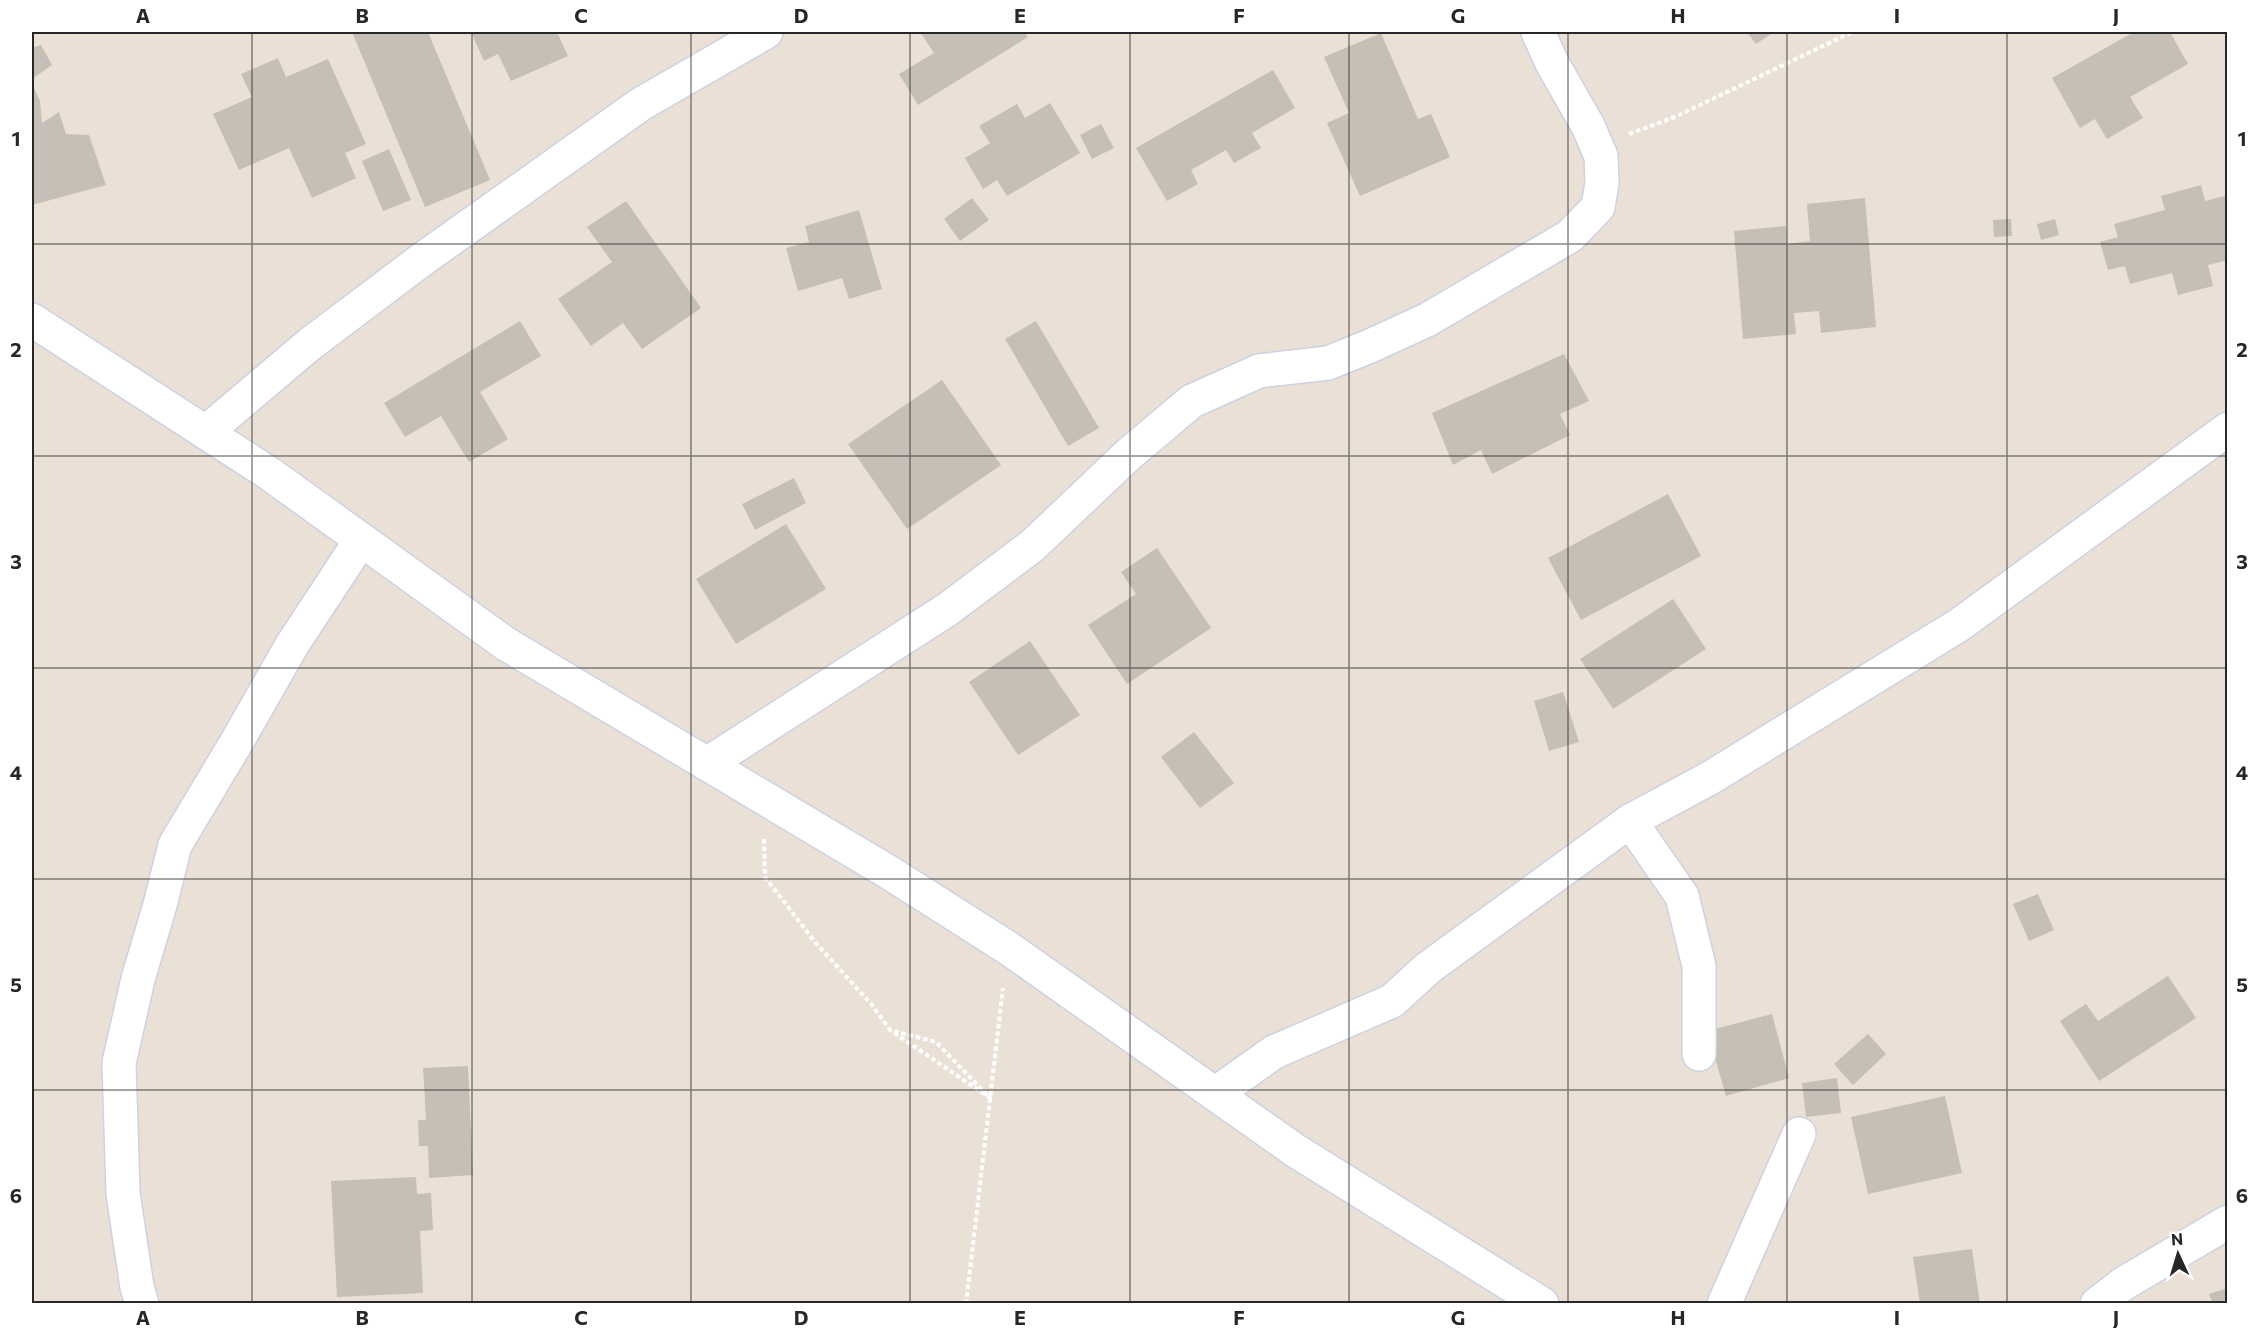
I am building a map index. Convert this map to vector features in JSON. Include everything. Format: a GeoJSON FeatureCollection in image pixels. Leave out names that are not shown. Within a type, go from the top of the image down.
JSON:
{"type":"FeatureCollection","features":[{"type":"Feature","properties":{"kind":"street"},"geometry":{"type":"LineString","coordinates":[[206,432],[310,344],[429,254],[641,105],[766,32]]}},
{"type":"Feature","properties":{"kind":"street"},"geometry":{"type":"LineString","coordinates":[[707,764],[957,602],[1032,546],[1129,454],[1192,401],[1259,371],[1328,363],[1370,346],[1427,320],[1570,236],[1598,207],[1602,183],[1601,156],[1588,126],[1552,63],[1538,32]]}},
{"type":"Feature","properties":{"kind":"street"},"geometry":{"type":"LineString","coordinates":[[32,320],[270,474],[506,644],[891,873],[1008,948],[1296,1151],[1542,1304]]}},
{"type":"Feature","properties":{"kind":"street"},"geometry":{"type":"LineString","coordinates":[[1215,1094],[1274,1052],[1392,1001],[1428,968],[1630,821],[1710,778],[1959,626],[2228,429]]}},
{"type":"Feature","properties":{"kind":"street"},"geometry":{"type":"LineString","coordinates":[[142,1304],[137,1287],[123,1193],[118,1063],[138,979],[175,845],[292,645],[361,540]]}},
{"type":"Feature","properties":{"kind":"street"},"geometry":{"type":"LineString","coordinates":[[1630,821],[1682,896],[1699,966],[1699,1054]]}},
{"type":"Feature","properties":{"kind":"street"},"geometry":{"type":"LineString","coordinates":[[1724,1304],[1799,1134]]}},
{"type":"Feature","properties":{"kind":"street"},"geometry":{"type":"LineString","coordinates":[[2097,1304],[2123,1284],[2228,1222]]}},
{"type":"Feature","properties":{"kind":"path"},"geometry":{"type":"LineString","coordinates":[[1597,146],[1675,117],[1852,32]]}},
{"type":"Feature","properties":{"kind":"path"},"geometry":{"type":"LineString","coordinates":[[763,797],[765,877],[815,942],[872,1005],[890,1029],[990,1098]]}},
{"type":"Feature","properties":{"kind":"path"},"geometry":{"type":"LineString","coordinates":[[966,1304],[1008,948]]}},
{"type":"Feature","properties":{"kind":"path"},"geometry":{"type":"LineString","coordinates":[[890,1029],[936,1042],[990,1098]]}},
{"type":"Feature","properties":{"kind":"building"},"geometry":{"type":"Polygon","coordinates":[[[352,32],[428,32],[490,180],[425,207],[352,32]]]}},
{"type":"Feature","properties":{"kind":"building"},"geometry":{"type":"Polygon","coordinates":[[[471,32],[557,32],[568,56],[511,81],[498,54],[484,61],[471,32]]]}},
{"type":"Feature","properties":{"kind":"building"},"geometry":{"type":"Polygon","coordinates":[[[920,32],[1024,32],[1028,37],[918,105],[899,74],[934,53],[920,32]]]}},
{"type":"Feature","properties":{"kind":"building"},"geometry":{"type":"Polygon","coordinates":[[[1747,32],[1774,32],[1756,44],[1747,32]]]}},
{"type":"Feature","properties":{"kind":"building"},"geometry":{"type":"Polygon","coordinates":[[[2134,32],[2170,32],[2188,64],[2130,97],[2143,118],[2107,139],[2095,119],[2080,128],[2052,78],[2134,32]]]}},
{"type":"Feature","properties":{"kind":"building"},"geometry":{"type":"Polygon","coordinates":[[[1381,33],[1418,119],[1431,114],[1450,157],[1360,196],[1327,123],[1349,113],[1324,57],[1381,33]]]}},
{"type":"Feature","properties":{"kind":"building"},"geometry":{"type":"Polygon","coordinates":[[[41,45],[52,65],[32,79],[32,48],[41,45]]]}},
{"type":"Feature","properties":{"kind":"building"},"geometry":{"type":"Polygon","coordinates":[[[278,58],[286,77],[328,59],[366,144],[345,153],[356,178],[312,198],[289,148],[239,170],[213,114],[252,97],[241,74],[278,58]]]}},
{"type":"Feature","properties":{"kind":"building"},"geometry":{"type":"Polygon","coordinates":[[[1273,70],[1295,108],[1252,133],[1261,148],[1234,163],[1226,150],[1191,170],[1198,184],[1167,201],[1136,148],[1273,70]]]}},
{"type":"Feature","properties":{"kind":"building"},"geometry":{"type":"Polygon","coordinates":[[[32,84],[40,101],[42,123],[59,112],[66,134],[89,135],[106,185],[32,205],[32,84]]]}},
{"type":"Feature","properties":{"kind":"building"},"geometry":{"type":"Polygon","coordinates":[[[1050,103],[1080,153],[1007,196],[997,180],[983,189],[965,158],[990,143],[979,126],[1017,104],[1025,118],[1050,103]]]}},
{"type":"Feature","properties":{"kind":"building"},"geometry":{"type":"Polygon","coordinates":[[[1101,124],[1114,148],[1092,159],[1080,135],[1101,124]]]}},
{"type":"Feature","properties":{"kind":"building"},"geometry":{"type":"Polygon","coordinates":[[[389,149],[411,200],[383,211],[362,161],[389,149]]]}},
{"type":"Feature","properties":{"kind":"building"},"geometry":{"type":"Polygon","coordinates":[[[2201,185],[2205,201],[2228,195],[2228,260],[2208,265],[2213,286],[2178,295],[2172,273],[2130,284],[2125,266],[2108,270],[2100,242],[2118,237],[2114,224],[2165,210],[2161,196],[2201,185]]]}},
{"type":"Feature","properties":{"kind":"building"},"geometry":{"type":"Polygon","coordinates":[[[972,198],[989,220],[960,241],[944,219],[972,198]]]}},
{"type":"Feature","properties":{"kind":"building"},"geometry":{"type":"Polygon","coordinates":[[[1865,198],[1876,327],[1821,333],[1819,311],[1794,313],[1796,334],[1743,339],[1734,231],[1786,226],[1787,244],[1810,241],[1807,204],[1865,198]]]}},
{"type":"Feature","properties":{"kind":"building"},"geometry":{"type":"Polygon","coordinates":[[[626,201],[701,308],[642,349],[623,323],[591,346],[558,299],[612,262],[587,227],[626,201]]]}},
{"type":"Feature","properties":{"kind":"building"},"geometry":{"type":"Polygon","coordinates":[[[859,210],[882,289],[849,299],[842,278],[798,291],[786,248],[809,242],[805,226],[859,210]]]}},
{"type":"Feature","properties":{"kind":"building"},"geometry":{"type":"Polygon","coordinates":[[[2011,219],[2012,236],[1994,237],[1993,220],[2011,219]]]}},
{"type":"Feature","properties":{"kind":"building"},"geometry":{"type":"Polygon","coordinates":[[[2055,219],[2059,235],[2041,240],[2037,224],[2055,219]]]}},
{"type":"Feature","properties":{"kind":"building"},"geometry":{"type":"Polygon","coordinates":[[[520,321],[541,356],[480,392],[508,439],[469,462],[441,416],[405,437],[384,403],[520,321]]]}},
{"type":"Feature","properties":{"kind":"building"},"geometry":{"type":"Polygon","coordinates":[[[1036,321],[1099,428],[1068,446],[1005,339],[1036,321]]]}},
{"type":"Feature","properties":{"kind":"building"},"geometry":{"type":"Polygon","coordinates":[[[1564,354],[1589,401],[1560,414],[1570,435],[1492,474],[1481,450],[1453,465],[1432,413],[1564,354]]]}},
{"type":"Feature","properties":{"kind":"building"},"geometry":{"type":"Polygon","coordinates":[[[942,380],[1001,465],[907,529],[848,444],[942,380]]]}},
{"type":"Feature","properties":{"kind":"building"},"geometry":{"type":"Polygon","coordinates":[[[794,478],[806,503],[755,530],[742,504],[794,478]]]}},
{"type":"Feature","properties":{"kind":"building"},"geometry":{"type":"Polygon","coordinates":[[[1668,494],[1701,556],[1581,620],[1548,558],[1668,494]]]}},
{"type":"Feature","properties":{"kind":"building"},"geometry":{"type":"Polygon","coordinates":[[[786,524],[826,589],[736,644],[696,579],[786,524]]]}},
{"type":"Feature","properties":{"kind":"building"},"geometry":{"type":"Polygon","coordinates":[[[1157,548],[1211,628],[1127,684],[1088,625],[1136,594],[1121,572],[1157,548]]]}},
{"type":"Feature","properties":{"kind":"building"},"geometry":{"type":"Polygon","coordinates":[[[1673,599],[1706,649],[1613,709],[1580,659],[1673,599]]]}},
{"type":"Feature","properties":{"kind":"building"},"geometry":{"type":"Polygon","coordinates":[[[1030,641],[1080,715],[1018,755],[969,682],[1030,641]]]}},
{"type":"Feature","properties":{"kind":"building"},"geometry":{"type":"Polygon","coordinates":[[[1563,692],[1579,742],[1549,751],[1534,701],[1563,692]]]}},
{"type":"Feature","properties":{"kind":"building"},"geometry":{"type":"Polygon","coordinates":[[[1194,732],[1234,783],[1200,808],[1161,757],[1194,732]]]}},
{"type":"Feature","properties":{"kind":"building"},"geometry":{"type":"Polygon","coordinates":[[[2038,894],[2054,930],[2029,941],[2013,904],[2038,894]]]}},
{"type":"Feature","properties":{"kind":"building"},"geometry":{"type":"Polygon","coordinates":[[[2168,976],[2196,1018],[2099,1081],[2060,1021],[2086,1004],[2098,1021],[2168,976]]]}},
{"type":"Feature","properties":{"kind":"building"},"geometry":{"type":"Polygon","coordinates":[[[1772,1014],[1789,1078],[1726,1096],[1707,1031],[1772,1014]]]}},
{"type":"Feature","properties":{"kind":"building"},"geometry":{"type":"Polygon","coordinates":[[[1868,1034],[1886,1054],[1853,1085],[1834,1064],[1868,1034]]]}},
{"type":"Feature","properties":{"kind":"building"},"geometry":{"type":"Polygon","coordinates":[[[468,1066],[473,1175],[429,1178],[428,1146],[419,1146],[418,1120],[426,1120],[423,1068],[468,1066]]]}},
{"type":"Feature","properties":{"kind":"building"},"geometry":{"type":"Polygon","coordinates":[[[1837,1078],[1841,1113],[1806,1117],[1802,1083],[1837,1078]]]}},
{"type":"Feature","properties":{"kind":"building"},"geometry":{"type":"Polygon","coordinates":[[[1945,1096],[1962,1173],[1868,1194],[1851,1117],[1945,1096]]]}},
{"type":"Feature","properties":{"kind":"building"},"geometry":{"type":"Polygon","coordinates":[[[416,1177],[417,1194],[431,1193],[433,1230],[420,1231],[423,1293],[337,1297],[331,1181],[416,1177]]]}},
{"type":"Feature","properties":{"kind":"building"},"geometry":{"type":"Polygon","coordinates":[[[1972,1249],[1980,1304],[1920,1304],[1913,1257],[1972,1249]]]}},
{"type":"Feature","properties":{"kind":"building"},"geometry":{"type":"Polygon","coordinates":[[[2228,1288],[2228,1304],[2213,1304],[2209,1294],[2228,1288]]]}}]}
